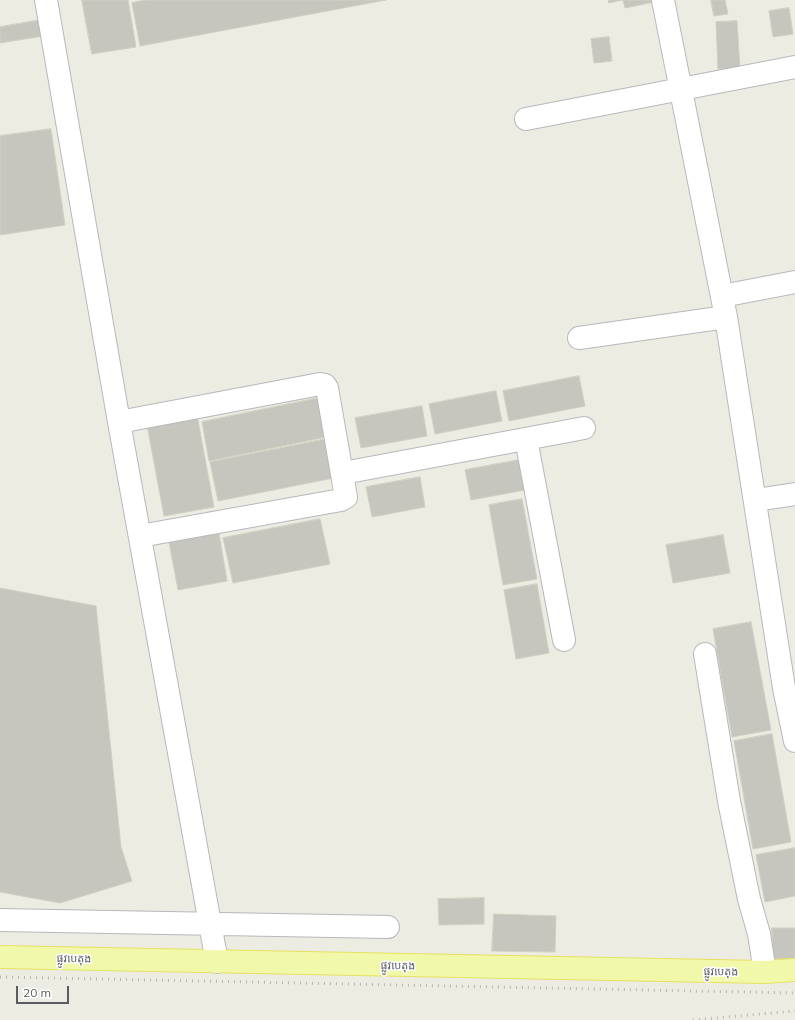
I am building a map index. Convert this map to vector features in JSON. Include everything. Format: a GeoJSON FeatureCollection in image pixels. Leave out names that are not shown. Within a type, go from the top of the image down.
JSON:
{"type":"FeatureCollection","features":[{"type":"Feature","properties":{"kind":"main road","name":"ផ្លូវបេតុង"},"geometry":{"type":"LineString","coordinates":[[0,957],[764,972],[795,970]]}},
{"type":"Feature","properties":{"kind":"street"},"geometry":{"type":"LineString","coordinates":[[48,0],[118,422],[217,962]]}},
{"type":"Feature","properties":{"kind":"street"},"geometry":{"type":"LineString","coordinates":[[663,0],[682,88],[724,306],[756,500],[790,687],[795,741]]}},
{"type":"Feature","properties":{"kind":"street"},"geometry":{"type":"LineString","coordinates":[[526,119],[795,67]]}},
{"type":"Feature","properties":{"kind":"street"},"geometry":{"type":"LineString","coordinates":[[579,338],[724,306],[795,282]]}},
{"type":"Feature","properties":{"kind":"street"},"geometry":{"type":"LineString","coordinates":[[118,422],[320,384],[325,385],[327,388],[346,497],[341,500],[140,536]]}},
{"type":"Feature","properties":{"kind":"street"},"geometry":{"type":"LineString","coordinates":[[343,473],[584,428]]}},
{"type":"Feature","properties":{"kind":"street"},"geometry":{"type":"LineString","coordinates":[[526,439],[564,640]]}},
{"type":"Feature","properties":{"kind":"street"},"geometry":{"type":"LineString","coordinates":[[756,500],[795,494]]}},
{"type":"Feature","properties":{"kind":"street"},"geometry":{"type":"LineString","coordinates":[[706,654],[729,801],[749,899],[759,934],[764,972]]}},
{"type":"Feature","properties":{"kind":"street"},"geometry":{"type":"LineString","coordinates":[[0,920],[388,927]]}},
{"type":"Feature","properties":{"kind":"building"},"geometry":{"type":"Polygon","coordinates":[[[82,0],[128,0],[136,47],[92,54],[82,0]]]}},
{"type":"Feature","properties":{"kind":"building"},"geometry":{"type":"Polygon","coordinates":[[[146,0],[386,0],[140,46],[132,3],[146,0]]]}},
{"type":"Feature","properties":{"kind":"building"},"geometry":{"type":"Polygon","coordinates":[[[609,0],[623,0],[609,3],[609,0]]]}},
{"type":"Feature","properties":{"kind":"building"},"geometry":{"type":"Polygon","coordinates":[[[623,0],[654,0],[654,2],[625,8],[623,0]]]}},
{"type":"Feature","properties":{"kind":"building"},"geometry":{"type":"Polygon","coordinates":[[[711,0],[725,0],[728,14],[714,16],[711,0]]]}},
{"type":"Feature","properties":{"kind":"building"},"geometry":{"type":"Polygon","coordinates":[[[789,8],[793,34],[773,37],[769,11],[789,8]]]}},
{"type":"Feature","properties":{"kind":"building"},"geometry":{"type":"Polygon","coordinates":[[[41,20],[43,36],[0,43],[0,27],[41,20]]]}},
{"type":"Feature","properties":{"kind":"building"},"geometry":{"type":"Polygon","coordinates":[[[737,21],[740,68],[718,69],[716,22],[737,21]]]}},
{"type":"Feature","properties":{"kind":"building"},"geometry":{"type":"Polygon","coordinates":[[[609,37],[612,61],[594,63],[591,39],[609,37]]]}},
{"type":"Feature","properties":{"kind":"building"},"geometry":{"type":"Polygon","coordinates":[[[51,129],[65,225],[0,235],[0,136],[51,129]]]}},
{"type":"Feature","properties":{"kind":"building"},"geometry":{"type":"Polygon","coordinates":[[[579,376],[585,406],[509,421],[503,391],[579,376]]]}},
{"type":"Feature","properties":{"kind":"building"},"geometry":{"type":"Polygon","coordinates":[[[496,391],[502,421],[435,434],[429,404],[496,391]]]}},
{"type":"Feature","properties":{"kind":"building"},"geometry":{"type":"Polygon","coordinates":[[[318,398],[326,437],[209,461],[202,422],[318,398]]]}},
{"type":"Feature","properties":{"kind":"building"},"geometry":{"type":"Polygon","coordinates":[[[422,406],[427,436],[361,448],[355,418],[422,406]]]}},
{"type":"Feature","properties":{"kind":"building"},"geometry":{"type":"Polygon","coordinates":[[[197,415],[214,507],[164,516],[147,425],[197,415]]]}},
{"type":"Feature","properties":{"kind":"building"},"geometry":{"type":"Polygon","coordinates":[[[326,439],[334,478],[218,501],[210,462],[326,439]]]}},
{"type":"Feature","properties":{"kind":"building"},"geometry":{"type":"Polygon","coordinates":[[[519,460],[525,490],[471,500],[465,470],[519,460]]]}},
{"type":"Feature","properties":{"kind":"building"},"geometry":{"type":"Polygon","coordinates":[[[420,477],[425,507],[372,517],[366,487],[420,477]]]}},
{"type":"Feature","properties":{"kind":"building"},"geometry":{"type":"Polygon","coordinates":[[[522,499],[537,579],[503,585],[489,505],[522,499]]]}},
{"type":"Feature","properties":{"kind":"building"},"geometry":{"type":"Polygon","coordinates":[[[320,519],[330,564],[233,583],[223,538],[320,519]]]}},
{"type":"Feature","properties":{"kind":"building"},"geometry":{"type":"Polygon","coordinates":[[[219,533],[227,581],[178,590],[169,542],[219,533]]]}},
{"type":"Feature","properties":{"kind":"building"},"geometry":{"type":"Polygon","coordinates":[[[723,535],[730,573],[673,583],[666,545],[723,535]]]}},
{"type":"Feature","properties":{"kind":"building"},"geometry":{"type":"Polygon","coordinates":[[[537,584],[549,653],[516,659],[504,590],[537,584]]]}},
{"type":"Feature","properties":{"kind":"building"},"geometry":{"type":"Polygon","coordinates":[[[0,588],[96,606],[121,847],[132,881],[60,903],[0,892],[0,588]]]}},
{"type":"Feature","properties":{"kind":"building"},"geometry":{"type":"Polygon","coordinates":[[[751,622],[771,730],[732,737],[713,629],[751,622]]]}},
{"type":"Feature","properties":{"kind":"building"},"geometry":{"type":"Polygon","coordinates":[[[772,734],[791,842],[753,849],[734,741],[772,734]]]}},
{"type":"Feature","properties":{"kind":"building"},"geometry":{"type":"Polygon","coordinates":[[[795,848],[795,896],[765,902],[756,855],[795,848]]]}},
{"type":"Feature","properties":{"kind":"building"},"geometry":{"type":"Polygon","coordinates":[[[484,898],[484,924],[439,925],[438,899],[484,898]]]}},
{"type":"Feature","properties":{"kind":"building"},"geometry":{"type":"Polygon","coordinates":[[[494,914],[556,916],[555,952],[492,951],[494,914]]]}},
{"type":"Feature","properties":{"kind":"building"},"geometry":{"type":"Polygon","coordinates":[[[772,928],[795,928],[795,958],[773,959],[772,928]]]}},
{"type":"Feature","properties":{"kind":"railway"},"geometry":{"type":"LineString","coordinates":[[0,977],[795,993]]}},
{"type":"Feature","properties":{"kind":"railway"},"geometry":{"type":"LineString","coordinates":[[693,1020],[795,1011]]}}]}
